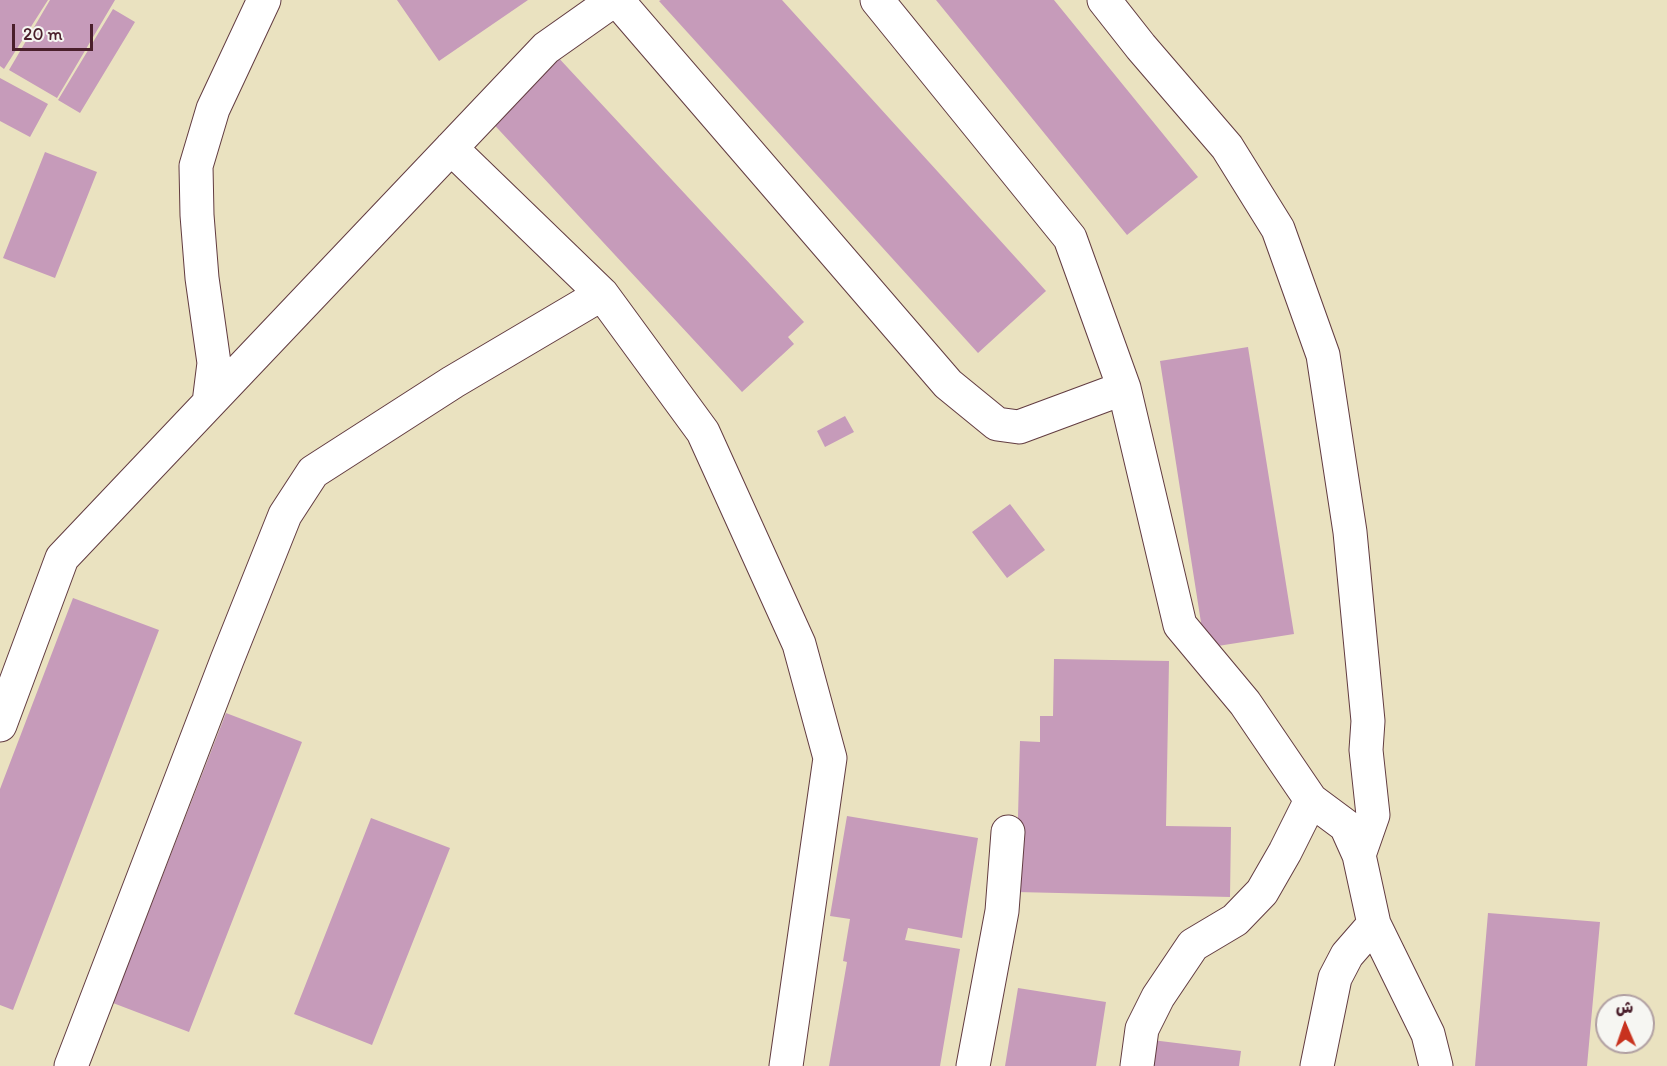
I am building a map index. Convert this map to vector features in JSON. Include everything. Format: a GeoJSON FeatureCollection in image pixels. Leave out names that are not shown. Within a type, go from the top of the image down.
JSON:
{"type":"FeatureCollection","features":[{"type":"Feature","properties":{"kind":"street"},"geometry":{"type":"LineString","coordinates":[[210,403],[214,363],[202,278],[196,166],[213,109],[264,0]]}},
{"type":"Feature","properties":{"kind":"street"},"geometry":{"type":"LineString","coordinates":[[0,725],[62,558],[546,48],[616,0],[948,384],[997,424],[1019,427],[1124,388]]}},
{"type":"Feature","properties":{"kind":"street"},"geometry":{"type":"LineString","coordinates":[[876,0],[1070,238],[1124,388],[1180,625],[1245,703],[1311,800],[1346,826],[1359,855],[1374,924],[1428,1034],[1436,1066]]}},
{"type":"Feature","properties":{"kind":"street"},"geometry":{"type":"LineString","coordinates":[[1104,0],[1227,147],[1278,229],[1323,355],[1350,532],[1364,658],[1368,721],[1366,750],[1373,815],[1359,855]]}},
{"type":"Feature","properties":{"kind":"street"},"geometry":{"type":"LineString","coordinates":[[451,148],[602,294],[703,432],[799,644],[830,758],[786,1066]]}},
{"type":"Feature","properties":{"kind":"street"},"geometry":{"type":"LineString","coordinates":[[70,1066],[226,660],[285,515],[313,472],[453,382],[602,294]]}},
{"type":"Feature","properties":{"kind":"street"},"geometry":{"type":"LineString","coordinates":[[1137,1066],[1142,1029],[1158,997],[1193,945],[1235,920],[1262,892],[1311,800]]}},
{"type":"Feature","properties":{"kind":"street"},"geometry":{"type":"LineString","coordinates":[[973,1066],[1002,911],[1008,832]]}},
{"type":"Feature","properties":{"kind":"street"},"geometry":{"type":"LineString","coordinates":[[1317,1066],[1335,978],[1347,955],[1374,924]]}},
{"type":"Feature","properties":{"kind":"building"},"geometry":{"type":"Polygon","coordinates":[[[0,0],[48,0],[4,69],[0,66],[0,0]]]}},
{"type":"Feature","properties":{"kind":"building"},"geometry":{"type":"Polygon","coordinates":[[[50,0],[115,0],[57,98],[9,70],[50,0]]]}},
{"type":"Feature","properties":{"kind":"building"},"geometry":{"type":"Polygon","coordinates":[[[397,0],[528,0],[439,61],[397,0]]]}},
{"type":"Feature","properties":{"kind":"building"},"geometry":{"type":"Polygon","coordinates":[[[782,0],[1046,291],[978,353],[659,1],[782,0]]]}},
{"type":"Feature","properties":{"kind":"building"},"geometry":{"type":"Polygon","coordinates":[[[936,0],[1054,0],[1198,177],[1127,235],[936,0]]]}},
{"type":"Feature","properties":{"kind":"building"},"geometry":{"type":"Polygon","coordinates":[[[113,9],[135,22],[80,113],[58,100],[113,9]]]}},
{"type":"Feature","properties":{"kind":"building"},"geometry":{"type":"Polygon","coordinates":[[[555,54],[804,322],[788,337],[794,344],[742,392],[487,117],[555,54]]]}},
{"type":"Feature","properties":{"kind":"building"},"geometry":{"type":"Polygon","coordinates":[[[0,78],[48,104],[30,137],[0,121],[0,78]]]}},
{"type":"Feature","properties":{"kind":"building"},"geometry":{"type":"Polygon","coordinates":[[[45,152],[97,172],[55,278],[3,258],[45,152]]]}},
{"type":"Feature","properties":{"kind":"building"},"geometry":{"type":"Polygon","coordinates":[[[1248,347],[1294,634],[1205,648],[1160,361],[1248,347]]]}},
{"type":"Feature","properties":{"kind":"building"},"geometry":{"type":"Polygon","coordinates":[[[845,416],[854,432],[825,447],[817,431],[845,416]]]}},
{"type":"Feature","properties":{"kind":"building"},"geometry":{"type":"Polygon","coordinates":[[[1010,504],[1045,550],[1007,578],[972,532],[1010,504]]]}},
{"type":"Feature","properties":{"kind":"building"},"geometry":{"type":"Polygon","coordinates":[[[73,598],[159,630],[13,1010],[0,1005],[0,789],[73,598]]]}},
{"type":"Feature","properties":{"kind":"building"},"geometry":{"type":"Polygon","coordinates":[[[1054,659],[1169,661],[1166,826],[1231,827],[1230,897],[1016,892],[1020,741],[1040,742],[1040,716],[1053,716],[1054,659]]]}},
{"type":"Feature","properties":{"kind":"building"},"geometry":{"type":"Polygon","coordinates":[[[226,713],[302,742],[189,1032],[113,1003],[226,713]]]}},
{"type":"Feature","properties":{"kind":"building"},"geometry":{"type":"Polygon","coordinates":[[[847,816],[978,838],[962,938],[908,928],[905,940],[960,949],[940,1066],[829,1066],[847,962],[843,961],[850,919],[830,916],[847,816]]]}},
{"type":"Feature","properties":{"kind":"building"},"geometry":{"type":"Polygon","coordinates":[[[371,818],[450,848],[372,1045],[294,1014],[371,818]]]}},
{"type":"Feature","properties":{"kind":"building"},"geometry":{"type":"Polygon","coordinates":[[[1488,913],[1600,922],[1587,1066],[1475,1066],[1488,913]]]}},
{"type":"Feature","properties":{"kind":"building"},"geometry":{"type":"Polygon","coordinates":[[[1018,988],[1106,1002],[1096,1066],[1005,1066],[1018,988]]]}},
{"type":"Feature","properties":{"kind":"building"},"geometry":{"type":"Polygon","coordinates":[[[1152,1040],[1241,1051],[1239,1066],[1148,1066],[1152,1040]]]}}]}
